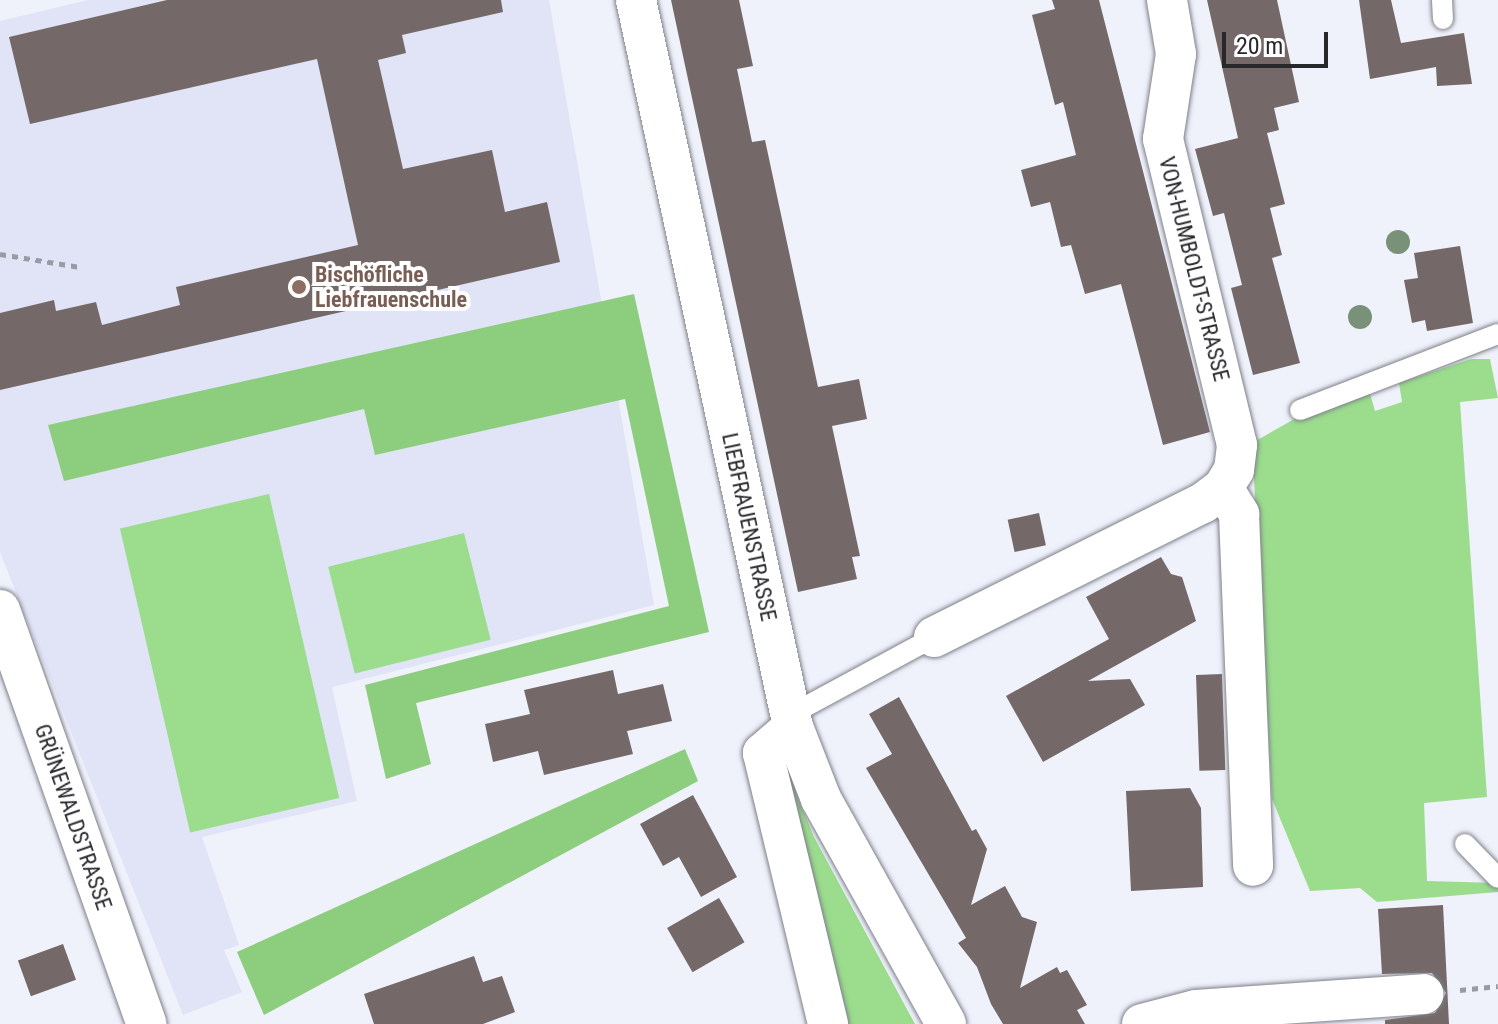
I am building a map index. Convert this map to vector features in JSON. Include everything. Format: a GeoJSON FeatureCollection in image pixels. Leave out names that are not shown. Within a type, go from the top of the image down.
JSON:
{"type":"FeatureCollection","features":[{"type":"Feature","properties":{"kind":"street","name":"LIEBFRAUENSTRASSE"},"geometry":{"type":"LineString","coordinates":[[636,0],[791,721],[821,799],[946,1024]]}},
{"type":"Feature","properties":{"kind":"street","name":"VON-HUMBOLDT-STRASSE"},"geometry":{"type":"LineString","coordinates":[[1167,0],[1176,54],[1163,139],[1237,445],[1234,470],[1223,488]]}},
{"type":"Feature","properties":{"kind":"street"},"geometry":{"type":"LineString","coordinates":[[934,637],[1203,503],[1223,488],[1239,514],[1253,866]]}},
{"type":"Feature","properties":{"kind":"street","name":"GRÜNEWALDSTRASSE"},"geometry":{"type":"LineString","coordinates":[[1,618],[147,1024]]}},
{"type":"Feature","properties":{"kind":"street"},"geometry":{"type":"LineString","coordinates":[[791,721],[763,753],[828,1024]]}},
{"type":"Feature","properties":{"kind":"street"},"geometry":{"type":"LineString","coordinates":[[1142,1024],[1196,1010],[1423,994]]}},
{"type":"Feature","properties":{"kind":"lane"},"geometry":{"type":"LineString","coordinates":[[1300,410],[1498,334]]}},
{"type":"Feature","properties":{"kind":"lane"},"geometry":{"type":"LineString","coordinates":[[791,721],[934,637]]}},
{"type":"Feature","properties":{"kind":"lane"},"geometry":{"type":"LineString","coordinates":[[1465,844],[1498,878]]}},
{"type":"Feature","properties":{"kind":"path"},"geometry":{"type":"LineString","coordinates":[[0,254],[80,267]]}},
{"type":"Feature","properties":{"kind":"shaded area","name":"Bischöfliche Liebfrauenschule"},"geometry":{"type":"Polygon","coordinates":[[[88,0],[549,0],[654,605],[332,687],[357,801],[202,837],[239,945],[224,950],[242,992],[183,1015],[0,552],[0,21],[88,0]]]}},
{"type":"Feature","properties":{"kind":"green space"},"geometry":{"type":"Polygon","coordinates":[[[634,294],[709,632],[416,703],[431,764],[386,779],[365,685],[669,606],[625,399],[375,455],[364,409],[64,481],[48,425],[634,294]]]}},
{"type":"Feature","properties":{"kind":"green space"},"geometry":{"type":"Polygon","coordinates":[[[1471,359],[1490,359],[1498,398],[1460,402],[1487,797],[1424,803],[1427,881],[1498,883],[1498,892],[1377,902],[1360,888],[1310,891],[1272,799],[1252,443],[1303,414],[1369,390],[1375,411],[1402,402],[1399,383],[1471,359]]]}},
{"type":"Feature","properties":{"kind":"green space"},"geometry":{"type":"Polygon","coordinates":[[[269,494],[339,798],[190,832],[120,528],[269,494]]]}},
{"type":"Feature","properties":{"kind":"green space"},"geometry":{"type":"Polygon","coordinates":[[[464,533],[491,640],[355,674],[328,567],[464,533]]]}},
{"type":"Feature","properties":{"kind":"green space"},"geometry":{"type":"Polygon","coordinates":[[[685,749],[698,781],[264,1015],[237,952],[685,749]]]}},
{"type":"Feature","properties":{"kind":"green space"},"geometry":{"type":"Polygon","coordinates":[[[782,759],[814,837],[915,1024],[841,1024],[782,759]]]}},
{"type":"Feature","properties":{"kind":"building"},"geometry":{"type":"Polygon","coordinates":[[[167,0],[501,0],[503,12],[402,35],[406,53],[378,60],[403,169],[492,150],[505,212],[547,202],[560,262],[0,390],[0,313],[54,300],[56,311],[96,302],[102,325],[180,305],[176,287],[358,245],[317,59],[30,124],[9,37],[167,0]]]}},
{"type":"Feature","properties":{"kind":"building"},"geometry":{"type":"Polygon","coordinates":[[[671,0],[739,0],[753,66],[737,69],[752,142],[765,140],[818,387],[859,379],[867,419],[832,426],[860,556],[852,557],[857,579],[798,592],[671,0]]]}},
{"type":"Feature","properties":{"kind":"building"},"geometry":{"type":"Polygon","coordinates":[[[1052,0],[1099,0],[1210,432],[1163,445],[1121,284],[1085,294],[1071,245],[1061,247],[1050,202],[1031,207],[1021,170],[1076,155],[1063,102],[1055,105],[1032,15],[1055,9],[1052,0]]]}},
{"type":"Feature","properties":{"kind":"building"},"geometry":{"type":"Polygon","coordinates":[[[1207,0],[1277,0],[1299,102],[1274,108],[1279,130],[1267,133],[1285,204],[1270,208],[1282,255],[1272,258],[1300,363],[1253,375],[1231,288],[1242,285],[1224,213],[1213,216],[1195,149],[1238,138],[1207,0]]]}},
{"type":"Feature","properties":{"kind":"building"},"geometry":{"type":"Polygon","coordinates":[[[1359,0],[1391,0],[1401,43],[1464,33],[1472,84],[1437,86],[1436,67],[1370,79],[1359,0]]]}},
{"type":"Feature","properties":{"kind":"building"},"geometry":{"type":"Polygon","coordinates":[[[1460,246],[1473,323],[1427,331],[1425,320],[1412,323],[1404,280],[1418,278],[1414,253],[1460,246]]]}},
{"type":"Feature","properties":{"kind":"building"},"geometry":{"type":"Polygon","coordinates":[[[1039,513],[1046,545],[1015,552],[1008,520],[1039,513]]]}},
{"type":"Feature","properties":{"kind":"building"},"geometry":{"type":"Polygon","coordinates":[[[1161,557],[1171,574],[1182,577],[1196,621],[1088,681],[1130,679],[1145,705],[1043,762],[1006,696],[1109,639],[1086,597],[1161,557]]]}},
{"type":"Feature","properties":{"kind":"building"},"geometry":{"type":"Polygon","coordinates":[[[613,670],[618,694],[663,684],[672,721],[627,731],[633,754],[544,775],[538,751],[493,762],[485,724],[530,714],[524,690],[613,670]]]}},
{"type":"Feature","properties":{"kind":"building"},"geometry":{"type":"Polygon","coordinates":[[[1222,674],[1225,770],[1199,771],[1196,675],[1222,674]]]}},
{"type":"Feature","properties":{"kind":"building"},"geometry":{"type":"Polygon","coordinates":[[[899,697],[972,831],[976,829],[987,849],[971,905],[1005,886],[1022,917],[1037,922],[1020,988],[1057,967],[1060,973],[1067,970],[1087,1005],[1077,1010],[1085,1024],[1003,1024],[991,1004],[977,967],[958,943],[966,938],[866,768],[892,754],[869,714],[899,697]]]}},
{"type":"Feature","properties":{"kind":"building"},"geometry":{"type":"Polygon","coordinates":[[[1190,788],[1201,808],[1203,887],[1131,891],[1126,791],[1190,788]]]}},
{"type":"Feature","properties":{"kind":"building"},"geometry":{"type":"Polygon","coordinates":[[[693,795],[737,877],[701,897],[679,857],[663,866],[640,824],[693,795]]]}},
{"type":"Feature","properties":{"kind":"building"},"geometry":{"type":"Polygon","coordinates":[[[719,898],[744,942],[693,972],[667,928],[719,898]]]}},
{"type":"Feature","properties":{"kind":"building"},"geometry":{"type":"Polygon","coordinates":[[[1443,905],[1449,1024],[1385,1024],[1385,1020],[1435,1013],[1446,993],[1432,973],[1382,974],[1378,909],[1443,905]]]}},
{"type":"Feature","properties":{"kind":"building"},"geometry":{"type":"Polygon","coordinates":[[[63,944],[76,980],[31,996],[18,960],[63,944]]]}},
{"type":"Feature","properties":{"kind":"building"},"geometry":{"type":"Polygon","coordinates":[[[474,956],[483,982],[502,976],[515,1012],[483,1024],[374,1024],[364,994],[474,956]]]}},
{"type":"Feature","properties":{"kind":"place","name":"Bischöfliche Liebfrauenschule"},"geometry":{"type":"Point","coordinates":[299,287]}}]}
